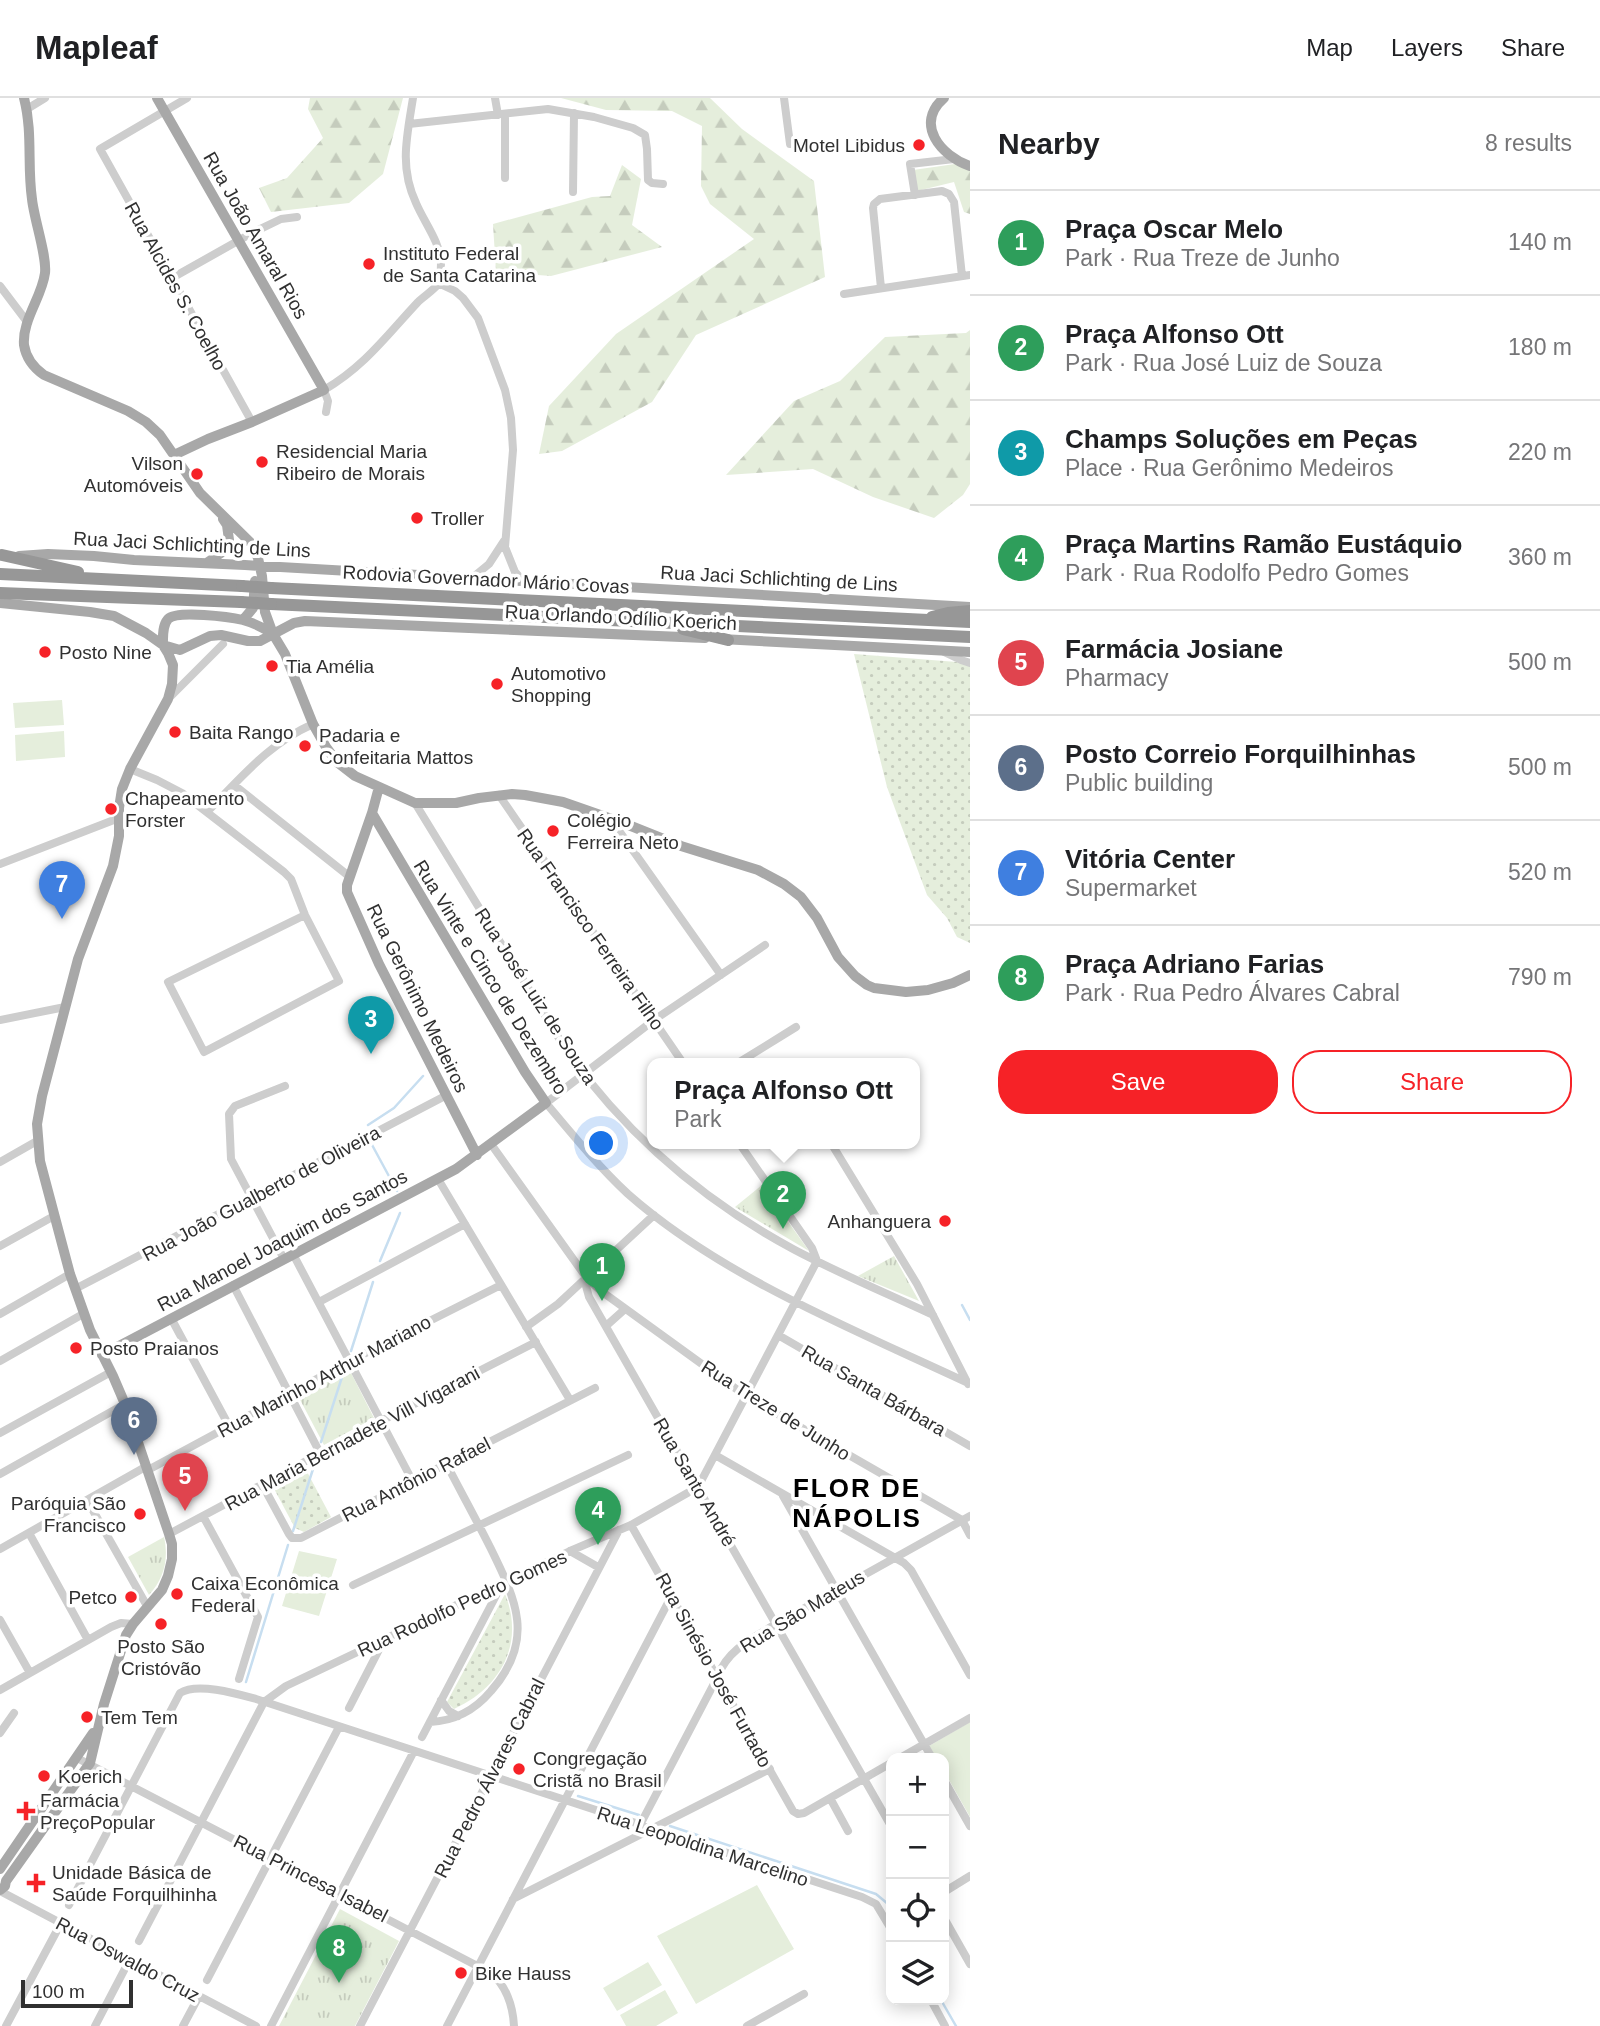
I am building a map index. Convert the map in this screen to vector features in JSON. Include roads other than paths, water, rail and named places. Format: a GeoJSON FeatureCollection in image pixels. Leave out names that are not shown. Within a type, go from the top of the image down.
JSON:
{"type":"FeatureCollection","features":[{"type":"Feature","properties":{"kind":"highway"},"geometry":{"type":"LineString","coordinates":[[1,555],[116,580]]}},
{"type":"Feature","properties":{"kind":"highway","name":"Rodovia Governador Mário Covas"},"geometry":{"type":"LineString","coordinates":[[0,574],[970,622]]}},
{"type":"Feature","properties":{"kind":"highway","name":"Rodovia Governador Mário Covas"},"geometry":{"type":"LineString","coordinates":[[0,593],[970,637]]}},
{"type":"Feature","properties":{"kind":"highway"},"geometry":{"type":"LineString","coordinates":[[921,620],[947,612],[970,609]]}},
{"type":"Feature","properties":{"kind":"highway"},"geometry":{"type":"LineString","coordinates":[[652,622],[728,639]]}},
{"type":"Feature","properties":{"kind":"main road","name":"Rua João Amaral Rios"},"geometry":{"type":"LineString","coordinates":[[157,98],[324,390]]}},
{"type":"Feature","properties":{"kind":"main road"},"geometry":{"type":"LineString","coordinates":[[944,98],[932,113],[932,130],[938,145],[954,159],[970,166]]}},
{"type":"Feature","properties":{"kind":"main road"},"geometry":{"type":"LineString","coordinates":[[25,103],[31,143],[32,198],[45,267],[43,281],[24,335],[28,358],[35,368],[58,382],[142,419],[156,430],[194,485],[220,514],[262,554],[282,567]]}},
{"type":"Feature","properties":{"kind":"main road"},"geometry":{"type":"LineString","coordinates":[[174,455],[324,390]]}},
{"type":"Feature","properties":{"kind":"main road"},"geometry":{"type":"LineString","coordinates":[[206,562],[221,553],[229,540],[220,514]]}},
{"type":"Feature","properties":{"kind":"main road"},"geometry":{"type":"LineString","coordinates":[[252,544],[260,565],[265,612],[273,634],[285,654],[313,724],[326,747],[337,762],[355,776],[415,803],[456,803],[499,795],[537,797],[563,802],[681,846],[758,870],[801,897],[817,918],[838,957],[867,985],[906,992],[940,987],[970,975]]}},
{"type":"Feature","properties":{"kind":"main road","name":"Rua Jaci Schlichting de Lins"},"geometry":{"type":"LineString","coordinates":[[1,555],[59,554],[260,565],[970,609]]}},
{"type":"Feature","properties":{"kind":"main road"},"geometry":{"type":"LineString","coordinates":[[243,620],[253,608],[255,576],[260,565]]}},
{"type":"Feature","properties":{"kind":"main road"},"geometry":{"type":"LineString","coordinates":[[0,603],[114,616],[129,622],[163,645],[180,650],[216,635],[254,642],[273,634]]}},
{"type":"Feature","properties":{"kind":"main road"},"geometry":{"type":"LineString","coordinates":[[1,1881],[45,1827],[90,1763],[118,1653],[133,1623],[162,1590],[169,1576],[172,1559],[172,1544],[148,1468],[125,1404],[83,1314],[70,1274],[40,1161],[37,1124],[42,1096],[78,959],[111,874],[118,843],[122,789],[168,699],[172,684],[173,664],[163,645],[165,623],[175,614],[243,620],[273,634]]}},
{"type":"Feature","properties":{"kind":"main road","name":"Rua Orlando Odílio Koerich"},"geometry":{"type":"LineString","coordinates":[[273,634],[294,623],[316,621],[970,652]]}},
{"type":"Feature","properties":{"kind":"main road"},"geometry":{"type":"LineString","coordinates":[[285,654],[287,637],[294,623]]}},
{"type":"Feature","properties":{"kind":"main road"},"geometry":{"type":"LineString","coordinates":[[372,813],[379,787]]}},
{"type":"Feature","properties":{"kind":"main road","name":"Rua Gerônimo Medeiros"},"geometry":{"type":"LineString","coordinates":[[372,813],[347,885],[349,899],[379,964],[477,1155]]}},
{"type":"Feature","properties":{"kind":"main road","name":"Rua Vinte e Cinco de Dezembro"},"geometry":{"type":"LineString","coordinates":[[372,813],[512,1051],[546,1103]]}},
{"type":"Feature","properties":{"kind":"main road","name":"Rua Manoel Joaquim dos Santos"},"geometry":{"type":"LineString","coordinates":[[102,1355],[438,1179],[477,1155],[546,1103]]}},
{"type":"Feature","properties":{"kind":"main road"},"geometry":{"type":"LineString","coordinates":[[1,1881],[34,1819],[98,1725]]}},
{"type":"Feature","properties":{"kind":"main road"},"geometry":{"type":"LineString","coordinates":[[34,1819],[45,1827]]}},
{"type":"Feature","properties":{"kind":"street"},"geometry":{"type":"LineString","coordinates":[[25,103],[45,98]]}},
{"type":"Feature","properties":{"kind":"street"},"geometry":{"type":"LineString","coordinates":[[164,111],[187,98]]}},
{"type":"Feature","properties":{"kind":"street"},"geometry":{"type":"LineString","coordinates":[[326,412],[328,401],[324,390],[379,347],[438,283],[440,255],[416,204],[406,175],[405,162],[413,98]]}},
{"type":"Feature","properties":{"kind":"street"},"geometry":{"type":"LineString","coordinates":[[495,98],[502,115],[505,178]]}},
{"type":"Feature","properties":{"kind":"street"},"geometry":{"type":"LineString","coordinates":[[783,98],[790,145]]}},
{"type":"Feature","properties":{"kind":"street"},"geometry":{"type":"LineString","coordinates":[[409,124],[548,109],[594,117],[640,131],[645,135],[648,180],[663,184]]}},
{"type":"Feature","properties":{"kind":"street","name":"Rua Alcides S. Coelho"},"geometry":{"type":"LineString","coordinates":[[164,111],[100,149],[252,422]]}},
{"type":"Feature","properties":{"kind":"street"},"geometry":{"type":"LineString","coordinates":[[573,192],[574,113]]}},
{"type":"Feature","properties":{"kind":"street"},"geometry":{"type":"LineString","coordinates":[[915,195],[910,164],[954,159]]}},
{"type":"Feature","properties":{"kind":"street"},"geometry":{"type":"LineString","coordinates":[[844,294],[966,275],[952,198],[949,194],[942,191],[880,199],[874,204],[881,288]]}},
{"type":"Feature","properties":{"kind":"street"},"geometry":{"type":"LineString","coordinates":[[172,278],[281,219],[298,217]]}},
{"type":"Feature","properties":{"kind":"street"},"geometry":{"type":"LineString","coordinates":[[438,283],[455,291],[478,318],[509,402],[513,450],[505,547],[515,572],[523,581]]}},
{"type":"Feature","properties":{"kind":"street"},"geometry":{"type":"LineString","coordinates":[[0,286],[28,323]]}},
{"type":"Feature","properties":{"kind":"street"},"geometry":{"type":"LineString","coordinates":[[472,578],[498,554],[506,538]]}},
{"type":"Feature","properties":{"kind":"street"},"geometry":{"type":"LineString","coordinates":[[168,699],[223,644]]}},
{"type":"Feature","properties":{"kind":"street"},"geometry":{"type":"LineString","coordinates":[[942,650],[970,663]]}},
{"type":"Feature","properties":{"kind":"street"},"geometry":{"type":"LineString","coordinates":[[208,811],[273,746],[313,724]]}},
{"type":"Feature","properties":{"kind":"street"},"geometry":{"type":"LineString","coordinates":[[130,769],[171,786],[208,811],[291,879],[305,915],[339,981],[204,1052],[168,982],[305,915]]}},
{"type":"Feature","properties":{"kind":"street"},"geometry":{"type":"LineString","coordinates":[[234,785],[350,877]]}},
{"type":"Feature","properties":{"kind":"street","name":"Rua Francisco Ferreira Filho"},"geometry":{"type":"LineString","coordinates":[[499,795],[680,1058]]}},
{"type":"Feature","properties":{"kind":"street","name":"Rua José Luiz de Souza"},"geometry":{"type":"LineString","coordinates":[[415,803],[583,1074],[647,1145]]}},
{"type":"Feature","properties":{"kind":"street"},"geometry":{"type":"LineString","coordinates":[[0,864],[119,818]]}},
{"type":"Feature","properties":{"kind":"street"},"geometry":{"type":"LineString","coordinates":[[610,818],[721,975]]}},
{"type":"Feature","properties":{"kind":"street"},"geometry":{"type":"LineString","coordinates":[[546,1103],[654,1020],[765,945]]}},
{"type":"Feature","properties":{"kind":"street"},"geometry":{"type":"LineString","coordinates":[[0,1020],[65,1007]]}},
{"type":"Feature","properties":{"kind":"street"},"geometry":{"type":"LineString","coordinates":[[746,1058],[796,1027]]}},
{"type":"Feature","properties":{"kind":"street"},"geometry":{"type":"LineString","coordinates":[[285,1086],[234,1106],[229,1114],[231,1159],[252,1199],[318,1302],[413,1482]]}},
{"type":"Feature","properties":{"kind":"street","name":"Rua João Gualberto de Oliveira"},"geometry":{"type":"LineString","coordinates":[[75,1289],[447,1096]]}},
{"type":"Feature","properties":{"kind":"street","name":"Rua Vinte e Cinco de Dezembro"},"geometry":{"type":"LineString","coordinates":[[546,1103],[609,1175],[654,1215],[719,1259],[796,1302],[969,1386]]}},
{"type":"Feature","properties":{"kind":"street"},"geometry":{"type":"LineString","coordinates":[[0,1162],[37,1141]]}},
{"type":"Feature","properties":{"kind":"street","name":"Rua Santo André"},"geometry":{"type":"LineString","coordinates":[[491,1144],[586,1277],[587,1292],[886,1817]]}},
{"type":"Feature","properties":{"kind":"street","name":"Rua José Luiz de Souza"},"geometry":{"type":"LineString","coordinates":[[652,1149],[671,1167],[748,1222],[817,1261],[933,1315]]}},
{"type":"Feature","properties":{"kind":"street"},"geometry":{"type":"LineString","coordinates":[[698,1487],[817,1261],[812,1248],[743,1149]]}},
{"type":"Feature","properties":{"kind":"street"},"geometry":{"type":"LineString","coordinates":[[835,1149],[893,1244],[969,1386]]}},
{"type":"Feature","properties":{"kind":"street"},"geometry":{"type":"LineString","coordinates":[[438,1179],[570,1400]]}},
{"type":"Feature","properties":{"kind":"street"},"geometry":{"type":"LineString","coordinates":[[526,1326],[558,1304],[654,1215]]}},
{"type":"Feature","properties":{"kind":"street"},"geometry":{"type":"LineString","coordinates":[[0,1246],[54,1216]]}},
{"type":"Feature","properties":{"kind":"street"},"geometry":{"type":"LineString","coordinates":[[318,1302],[465,1224]]}},
{"type":"Feature","properties":{"kind":"street"},"geometry":{"type":"LineString","coordinates":[[0,1314],[70,1274]]}},
{"type":"Feature","properties":{"kind":"street","name":"Rua Treze de Junho"},"geometry":{"type":"LineString","coordinates":[[586,1277],[595,1287],[746,1396],[966,1518]]}},
{"type":"Feature","properties":{"kind":"street"},"geometry":{"type":"LineString","coordinates":[[233,1285],[320,1453]]}},
{"type":"Feature","properties":{"kind":"street","name":"Rua Marinho Arthur Mariano"},"geometry":{"type":"LineString","coordinates":[[0,1549],[289,1393],[501,1285]]}},
{"type":"Feature","properties":{"kind":"street"},"geometry":{"type":"LineString","coordinates":[[606,1326],[625,1309]]}},
{"type":"Feature","properties":{"kind":"street"},"geometry":{"type":"LineString","coordinates":[[0,1361],[83,1314]]}},
{"type":"Feature","properties":{"kind":"street"},"geometry":{"type":"LineString","coordinates":[[171,1318],[229,1426]]}},
{"type":"Feature","properties":{"kind":"street","name":"Rua Santa Bárbara"},"geometry":{"type":"LineString","coordinates":[[778,1335],[970,1446]]}},
{"type":"Feature","properties":{"kind":"street","name":"Rua Maria Bernadete Vill Vigarani"},"geometry":{"type":"LineString","coordinates":[[169,1534],[536,1342]]}},
{"type":"Feature","properties":{"kind":"street"},"geometry":{"type":"LineString","coordinates":[[0,1433],[111,1372]]}},
{"type":"Feature","properties":{"kind":"street","name":"Rua Antônio Rafael"},"geometry":{"type":"LineString","coordinates":[[262,1484],[289,1535],[297,1539],[595,1388]]}},
{"type":"Feature","properties":{"kind":"street"},"geometry":{"type":"LineString","coordinates":[[0,1474],[125,1404]]}},
{"type":"Feature","properties":{"kind":"street"},"geometry":{"type":"LineString","coordinates":[[354,1585],[628,1455]]}},
{"type":"Feature","properties":{"kind":"street"},"geometry":{"type":"LineString","coordinates":[[715,1455],[895,1557],[911,1570],[970,1675]]}},
{"type":"Feature","properties":{"kind":"street"},"geometry":{"type":"LineString","coordinates":[[430,1722],[458,1716],[488,1695],[512,1657],[517,1637],[518,1619],[513,1598],[447,1465]]}},
{"type":"Feature","properties":{"kind":"street","name":"Rua Rodolfo Pedro Gomes"},"geometry":{"type":"LineString","coordinates":[[264,1702],[286,1686],[570,1551],[631,1525],[698,1487]]}},
{"type":"Feature","properties":{"kind":"street"},"geometry":{"type":"LineString","coordinates":[[782,1493],[929,1753]]}},
{"type":"Feature","properties":{"kind":"street"},"geometry":{"type":"LineString","coordinates":[[87,1500],[147,1606]]}},
{"type":"Feature","properties":{"kind":"street"},"geometry":{"type":"LineString","coordinates":[[203,1516],[258,1617],[239,1679]]}},
{"type":"Feature","properties":{"kind":"street"},"geometry":{"type":"LineString","coordinates":[[966,1518],[970,1535]]}},
{"type":"Feature","properties":{"kind":"street","name":"Rua São Mateus"},"geometry":{"type":"LineString","coordinates":[[640,1825],[728,1657],[776,1624],[966,1518]]}},
{"type":"Feature","properties":{"kind":"street","name":"Rua Sinésio José Furtado"},"geometry":{"type":"LineString","coordinates":[[631,1525],[793,1811],[804,1813],[830,1798]]}},
{"type":"Feature","properties":{"kind":"street","name":"Rua Pedro Álvares Cabral"},"geometry":{"type":"LineString","coordinates":[[360,2026],[618,1530]]}},
{"type":"Feature","properties":{"kind":"street"},"geometry":{"type":"LineString","coordinates":[[29,1533],[88,1640]]}},
{"type":"Feature","properties":{"kind":"street"},"geometry":{"type":"LineString","coordinates":[[570,1551],[598,1567]]}},
{"type":"Feature","properties":{"kind":"street"},"geometry":{"type":"LineString","coordinates":[[422,1737],[504,1584]]}},
{"type":"Feature","properties":{"kind":"street"},"geometry":{"type":"LineString","coordinates":[[447,2026],[672,1595]]}},
{"type":"Feature","properties":{"kind":"street"},"geometry":{"type":"LineString","coordinates":[[0,1620],[30,1673]]}},
{"type":"Feature","properties":{"kind":"street"},"geometry":{"type":"LineString","coordinates":[[0,1690],[111,1627],[121,1623],[133,1623]]}},
{"type":"Feature","properties":{"kind":"street"},"geometry":{"type":"LineString","coordinates":[[349,1708],[384,1640]]}},
{"type":"Feature","properties":{"kind":"street","name":"Rua Leopoldina Marcelino"},"geometry":{"type":"LineString","coordinates":[[131,1785],[180,1693],[188,1689],[235,1693],[871,1901],[886,1920]]}},
{"type":"Feature","properties":{"kind":"street"},"geometry":{"type":"LineString","coordinates":[[441,1700],[449,1712],[458,1716]]}},
{"type":"Feature","properties":{"kind":"street"},"geometry":{"type":"LineString","coordinates":[[139,1941],[264,1702]]}},
{"type":"Feature","properties":{"kind":"street"},"geometry":{"type":"LineString","coordinates":[[0,1733],[15,1713]]}},
{"type":"Feature","properties":{"kind":"street"},"geometry":{"type":"LineString","coordinates":[[909,1753],[970,1718]]}},
{"type":"Feature","properties":{"kind":"street"},"geometry":{"type":"LineString","coordinates":[[207,1980],[339,1727]]}},
{"type":"Feature","properties":{"kind":"street"},"geometry":{"type":"LineString","coordinates":[[271,2026],[414,1751]]}},
{"type":"Feature","properties":{"kind":"street","name":"Rua Princesa Isabel"},"geometry":{"type":"LineString","coordinates":[[78,1758],[478,1966],[494,1976],[503,1987],[510,2003],[514,2026]]}},
{"type":"Feature","properties":{"kind":"street"},"geometry":{"type":"LineString","coordinates":[[848,1831],[830,1798],[886,1766]]}},
{"type":"Feature","properties":{"kind":"street"},"geometry":{"type":"LineString","coordinates":[[513,1899],[770,1769]]}},
{"type":"Feature","properties":{"kind":"street"},"geometry":{"type":"LineString","coordinates":[[69,1905],[131,1785]]}},
{"type":"Feature","properties":{"kind":"street"},"geometry":{"type":"LineString","coordinates":[[949,1789],[970,1826]]}},
{"type":"Feature","properties":{"kind":"street"},"geometry":{"type":"LineString","coordinates":[[949,1889],[970,1876]]}},
{"type":"Feature","properties":{"kind":"street","name":"Rua Oswaldo Cruz"},"geometry":{"type":"LineString","coordinates":[[1,1881],[61,1923],[256,2026]]}},
{"type":"Feature","properties":{"kind":"street"},"geometry":{"type":"LineString","coordinates":[[6,2026],[61,1923]]}},
{"type":"Feature","properties":{"kind":"street"},"geometry":{"type":"LineString","coordinates":[[949,1927],[970,1964]]}},
{"type":"Feature","properties":{"kind":"street"},"geometry":{"type":"LineString","coordinates":[[95,2026],[130,1959]]}},
{"type":"Feature","properties":{"kind":"street"},"geometry":{"type":"LineString","coordinates":[[747,2026],[804,1994]]}},
{"type":"Feature","properties":{"kind":"street"},"geometry":{"type":"LineString","coordinates":[[183,2026],[199,1996]]}},
{"type":"Feature","properties":{"kind":"street"},"geometry":{"type":"LineString","coordinates":[[934,2005],[945,2026]]}},
{"type":"Feature","properties":{"kind":"waterway"},"geometry":{"type":"LineString","coordinates":[[368,1125],[394,1108],[423,1076]]}},
{"type":"Feature","properties":{"kind":"waterway"},"geometry":{"type":"LineString","coordinates":[[371,1143],[397,1191]]}},
{"type":"Feature","properties":{"kind":"waterway"},"geometry":{"type":"LineString","coordinates":[[380,1261],[400,1213]]}},
{"type":"Feature","properties":{"kind":"waterway"},"geometry":{"type":"LineString","coordinates":[[351,1351],[373,1282]]}},
{"type":"Feature","properties":{"kind":"waterway"},"geometry":{"type":"LineString","coordinates":[[962,1305],[970,1320]]}},
{"type":"Feature","properties":{"kind":"waterway"},"geometry":{"type":"LineString","coordinates":[[321,1442],[343,1374]]}},
{"type":"Feature","properties":{"kind":"waterway"},"geometry":{"type":"LineString","coordinates":[[293,1531],[314,1466]]}},
{"type":"Feature","properties":{"kind":"waterway"},"geometry":{"type":"LineString","coordinates":[[246,1682],[288,1545]]}},
{"type":"Feature","properties":{"kind":"waterway"},"geometry":{"type":"LineString","coordinates":[[578,1796],[639,1815]]}},
{"type":"Feature","properties":{"kind":"waterway"},"geometry":{"type":"LineString","coordinates":[[670,1826],[876,1894],[886,1902]]}},
{"type":"Feature","properties":{"kind":"waterway"},"geometry":{"type":"LineString","coordinates":[[944,2005],[956,2026]]}},
{"type":"Feature","properties":{"kind":"place","name":"Motel Libidus"},"geometry":{"type":"Point","coordinates":[919,145]}},
{"type":"Feature","properties":{"kind":"place","name":"Instituto Federal de Santa Catarina"},"geometry":{"type":"Point","coordinates":[369,264]}},
{"type":"Feature","properties":{"kind":"place","name":"Residencial Maria Ribeiro de Morais"},"geometry":{"type":"Point","coordinates":[262,462]}},
{"type":"Feature","properties":{"kind":"place","name":"Vilson Automóveis"},"geometry":{"type":"Point","coordinates":[197,474]}},
{"type":"Feature","properties":{"kind":"place","name":"Troller"},"geometry":{"type":"Point","coordinates":[417,518]}},
{"type":"Feature","properties":{"kind":"place","name":"Posto Nine"},"geometry":{"type":"Point","coordinates":[45,652]}},
{"type":"Feature","properties":{"kind":"place","name":"Tia Amélia"},"geometry":{"type":"Point","coordinates":[272,666]}},
{"type":"Feature","properties":{"kind":"place","name":"Automotivo Shopping"},"geometry":{"type":"Point","coordinates":[497,684]}},
{"type":"Feature","properties":{"kind":"place","name":"Baita Rango"},"geometry":{"type":"Point","coordinates":[175,732]}},
{"type":"Feature","properties":{"kind":"place","name":"Padaria e Confeitaria Mattos"},"geometry":{"type":"Point","coordinates":[305,746]}},
{"type":"Feature","properties":{"kind":"place","name":"Chapeamento Forster"},"geometry":{"type":"Point","coordinates":[111,809]}},
{"type":"Feature","properties":{"kind":"place","name":"Colégio Ferreira Neto"},"geometry":{"type":"Point","coordinates":[553,831]}},
{"type":"Feature","properties":{"kind":"place","name":"Vitória Center"},"geometry":{"type":"Point","coordinates":[62,919]}},
{"type":"Feature","properties":{"kind":"place","name":"Champs Soluções em Peças"},"geometry":{"type":"Point","coordinates":[371,1054]}},
{"type":"Feature","properties":{"kind":"place","name":"Anhanguera"},"geometry":{"type":"Point","coordinates":[945,1221]}},
{"type":"Feature","properties":{"kind":"place","name":"Praça Alfonso Ott"},"geometry":{"type":"Point","coordinates":[783,1229]}},
{"type":"Feature","properties":{"kind":"place","name":"Praça Oscar Melo"},"geometry":{"type":"Point","coordinates":[602,1301]}},
{"type":"Feature","properties":{"kind":"place","name":"Posto Praianos"},"geometry":{"type":"Point","coordinates":[76,1348]}},
{"type":"Feature","properties":{"kind":"place","name":"Posto Correio Forquilhinhas"},"geometry":{"type":"Point","coordinates":[134,1455]}},
{"type":"Feature","properties":{"kind":"place","name":"Farmácia Josiane"},"geometry":{"type":"Point","coordinates":[185,1511]}},
{"type":"Feature","properties":{"kind":"place","name":"Paróquia São Francisco"},"geometry":{"type":"Point","coordinates":[140,1514]}},
{"type":"Feature","properties":{"kind":"place","name":"Praça Martins Ramão Eustáquio"},"geometry":{"type":"Point","coordinates":[598,1545]}},
{"type":"Feature","properties":{"kind":"place","name":"Caixa Econômica Federal"},"geometry":{"type":"Point","coordinates":[177,1594]}},
{"type":"Feature","properties":{"kind":"place","name":"Petco"},"geometry":{"type":"Point","coordinates":[131,1597]}},
{"type":"Feature","properties":{"kind":"place","name":"Posto São Cristóvão"},"geometry":{"type":"Point","coordinates":[161,1624]}},
{"type":"Feature","properties":{"kind":"place","name":"Tem Tem"},"geometry":{"type":"Point","coordinates":[87,1717]}},
{"type":"Feature","properties":{"kind":"place","name":"Congregação Cristã no Brasil"},"geometry":{"type":"Point","coordinates":[519,1769]}},
{"type":"Feature","properties":{"kind":"place","name":"Koerich"},"geometry":{"type":"Point","coordinates":[44,1776]}},
{"type":"Feature","properties":{"kind":"place","name":"Farmácia PreçoPopular"},"geometry":{"type":"Point","coordinates":[26,1811]}},
{"type":"Feature","properties":{"kind":"place","name":"Unidade Básica de Saúde Forquilhinha"},"geometry":{"type":"Point","coordinates":[36,1883]}},
{"type":"Feature","properties":{"kind":"place","name":"Bike Hauss"},"geometry":{"type":"Point","coordinates":[461,1973]}},
{"type":"Feature","properties":{"kind":"place","name":"Praça Adriano Farias"},"geometry":{"type":"Point","coordinates":[339,1983]}},
{"type":"Feature","properties":{"kind":"district","name":"FLOR DE NÁPOLIS"},"geometry":{"type":"Point","coordinates":[857,1503]}}]}
